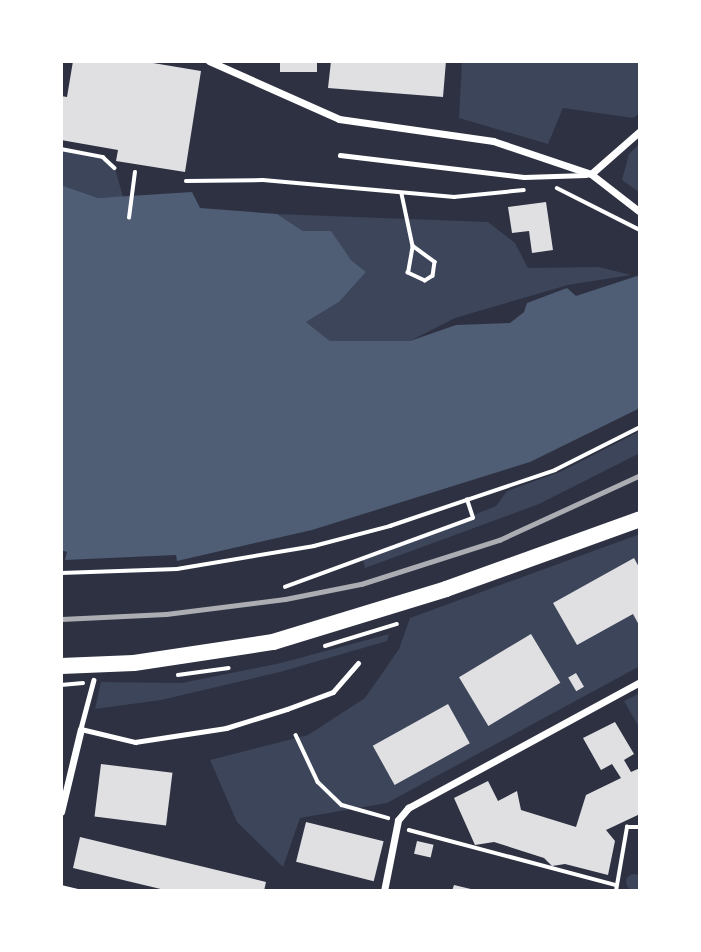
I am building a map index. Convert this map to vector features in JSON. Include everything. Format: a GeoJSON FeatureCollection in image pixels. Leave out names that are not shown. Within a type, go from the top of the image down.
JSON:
{"type":"FeatureCollection","features":[{"type":"Feature","properties":{"kind":"highway"},"geometry":{"type":"LineString","coordinates":[[61,666],[134,663],[273,642],[446,589],[640,519]]}},
{"type":"Feature","properties":{"kind":"street"},"geometry":{"type":"LineString","coordinates":[[209,61],[339,119],[493,142],[591,174],[640,212]]}},
{"type":"Feature","properties":{"kind":"street"},"geometry":{"type":"LineString","coordinates":[[591,174],[640,131]]}},
{"type":"Feature","properties":{"kind":"street"},"geometry":{"type":"LineString","coordinates":[[384,891],[398,820],[408,808],[640,682]]}},
{"type":"Feature","properties":{"kind":"street"},"geometry":{"type":"LineString","coordinates":[[61,812],[81,729]]}},
{"type":"Feature","properties":{"kind":"lane"},"geometry":{"type":"LineString","coordinates":[[230,71],[233,61]]}},
{"type":"Feature","properties":{"kind":"lane"},"geometry":{"type":"LineString","coordinates":[[340,155],[524,177],[591,174]]}},
{"type":"Feature","properties":{"kind":"lane"},"geometry":{"type":"LineString","coordinates":[[94,680],[81,729],[135,742],[226,728],[333,692],[358,663]]}},
{"type":"Feature","properties":{"kind":"path"},"geometry":{"type":"LineString","coordinates":[[61,149],[103,157],[115,168]]}},
{"type":"Feature","properties":{"kind":"path"},"geometry":{"type":"LineString","coordinates":[[129,218],[135,172]]}},
{"type":"Feature","properties":{"kind":"path"},"geometry":{"type":"LineString","coordinates":[[591,174],[554,187],[640,230]]}},
{"type":"Feature","properties":{"kind":"path"},"geometry":{"type":"LineString","coordinates":[[186,181],[263,180],[454,197],[529,190]]}},
{"type":"Feature","properties":{"kind":"path"},"geometry":{"type":"LineString","coordinates":[[402,194],[413,246],[408,273],[425,281],[433,276],[435,262],[413,246]]}},
{"type":"Feature","properties":{"kind":"path"},"geometry":{"type":"LineString","coordinates":[[61,573],[177,569],[314,546],[467,500],[555,470],[640,427]]}},
{"type":"Feature","properties":{"kind":"path"},"geometry":{"type":"LineString","coordinates":[[285,587],[473,518],[467,500]]}},
{"type":"Feature","properties":{"kind":"path"},"geometry":{"type":"LineString","coordinates":[[296,735],[318,782],[342,805],[398,820],[408,830],[616,888],[627,827],[640,827]]}},
{"type":"Feature","properties":{"kind":"path"},"geometry":{"type":"LineString","coordinates":[[61,887],[79,891]]}},
{"type":"Feature","properties":{"kind":"shaded area"},"geometry":{"type":"Polygon","coordinates":[[[462,61],[640,61],[640,113],[633,118],[563,108],[548,144],[459,118],[462,61]]]}},
{"type":"Feature","properties":{"kind":"shaded area"},"geometry":{"type":"Polygon","coordinates":[[[640,143],[640,193],[622,180],[629,154],[640,143]]]}},
{"type":"Feature","properties":{"kind":"shaded area"},"geometry":{"type":"Polygon","coordinates":[[[61,149],[103,157],[115,168],[123,197],[98,198],[61,185],[61,149]]]}},
{"type":"Feature","properties":{"kind":"shaded area"},"geometry":{"type":"Polygon","coordinates":[[[61,185],[98,198],[192,192],[200,208],[277,214],[303,231],[331,231],[351,260],[366,272],[339,302],[306,322],[330,341],[410,341],[456,325],[510,323],[524,312],[527,303],[567,288],[576,296],[640,275],[640,408],[530,462],[312,530],[177,561],[176,555],[65,560],[67,552],[61,550],[61,185]]]}},
{"type":"Feature","properties":{"kind":"shaded area"},"geometry":{"type":"Polygon","coordinates":[[[277,214],[488,222],[515,243],[528,268],[599,267],[631,275],[568,285],[455,318],[410,341],[330,341],[306,322],[339,302],[366,272],[351,260],[331,232],[303,231],[277,214]]]}},
{"type":"Feature","properties":{"kind":"shaded area"},"geometry":{"type":"Polygon","coordinates":[[[640,431],[640,453],[539,504],[365,568],[363,560],[496,506],[507,491],[562,471],[640,431]]]}},
{"type":"Feature","properties":{"kind":"shaded area"},"geometry":{"type":"Polygon","coordinates":[[[640,534],[640,666],[387,803],[300,818],[283,867],[237,822],[210,760],[308,735],[365,698],[399,649],[410,618],[640,534]]]}},
{"type":"Feature","properties":{"kind":"shaded area"},"geometry":{"type":"Polygon","coordinates":[[[389,634],[387,641],[280,672],[161,700],[95,709],[101,682],[182,683],[281,663],[389,634]]]}},
{"type":"Feature","properties":{"kind":"shaded area"},"geometry":{"type":"Polygon","coordinates":[[[640,693],[640,729],[624,701],[640,693]]]}},
{"type":"Feature","properties":{"kind":"shaded area"},"geometry":{"type":"Polygon","coordinates":[[[631,874],[637,874],[642,882],[640,888],[631,890],[626,885],[626,879],[631,874]]]}},
{"type":"Feature","properties":{"kind":"building"},"geometry":{"type":"Polygon","coordinates":[[[73,61],[141,61],[201,71],[185,172],[116,161],[118,150],[61,140],[61,96],[67,97],[73,61]]]}},
{"type":"Feature","properties":{"kind":"building"},"geometry":{"type":"Polygon","coordinates":[[[280,61],[317,61],[317,72],[280,72],[280,61]]]}},
{"type":"Feature","properties":{"kind":"building"},"geometry":{"type":"Polygon","coordinates":[[[331,61],[446,61],[443,97],[328,88],[331,61]]]}},
{"type":"Feature","properties":{"kind":"building"},"geometry":{"type":"Polygon","coordinates":[[[546,202],[553,250],[532,253],[529,231],[512,233],[508,207],[546,202]]]}},
{"type":"Feature","properties":{"kind":"building"},"geometry":{"type":"Polygon","coordinates":[[[634,558],[640,569],[640,627],[633,614],[577,645],[553,603],[634,558]]]}},
{"type":"Feature","properties":{"kind":"building"},"geometry":{"type":"Polygon","coordinates":[[[531,634],[560,683],[488,726],[459,677],[531,634]]]}},
{"type":"Feature","properties":{"kind":"building"},"geometry":{"type":"Polygon","coordinates":[[[576,673],[584,687],[576,691],[568,678],[576,673]]]}},
{"type":"Feature","properties":{"kind":"building"},"geometry":{"type":"Polygon","coordinates":[[[448,704],[470,743],[395,785],[373,746],[448,704]]]}},
{"type":"Feature","properties":{"kind":"building"},"geometry":{"type":"Polygon","coordinates":[[[615,722],[634,754],[624,760],[631,772],[640,768],[640,814],[606,830],[615,841],[608,875],[565,864],[552,866],[544,858],[494,842],[475,845],[454,798],[488,781],[498,801],[517,791],[521,810],[576,827],[586,795],[621,778],[612,764],[601,770],[583,738],[615,722]]]}},
{"type":"Feature","properties":{"kind":"building"},"geometry":{"type":"Polygon","coordinates":[[[101,764],[172,773],[166,825],[95,817],[101,764]]]}},
{"type":"Feature","properties":{"kind":"building"},"geometry":{"type":"Polygon","coordinates":[[[306,822],[384,841],[374,881],[296,862],[306,822]]]}},
{"type":"Feature","properties":{"kind":"building"},"geometry":{"type":"Polygon","coordinates":[[[80,837],[266,882],[264,891],[169,891],[73,868],[80,837]]]}},
{"type":"Feature","properties":{"kind":"building"},"geometry":{"type":"Polygon","coordinates":[[[417,841],[434,845],[431,857],[414,854],[417,841]]]}},
{"type":"Feature","properties":{"kind":"building"},"geometry":{"type":"Polygon","coordinates":[[[454,885],[475,890],[475,891],[452,891],[454,885]]]}},
{"type":"Feature","properties":{"kind":"railway"},"geometry":{"type":"LineString","coordinates":[[61,619],[166,614],[285,599],[361,584],[499,540],[640,475]]}}]}
